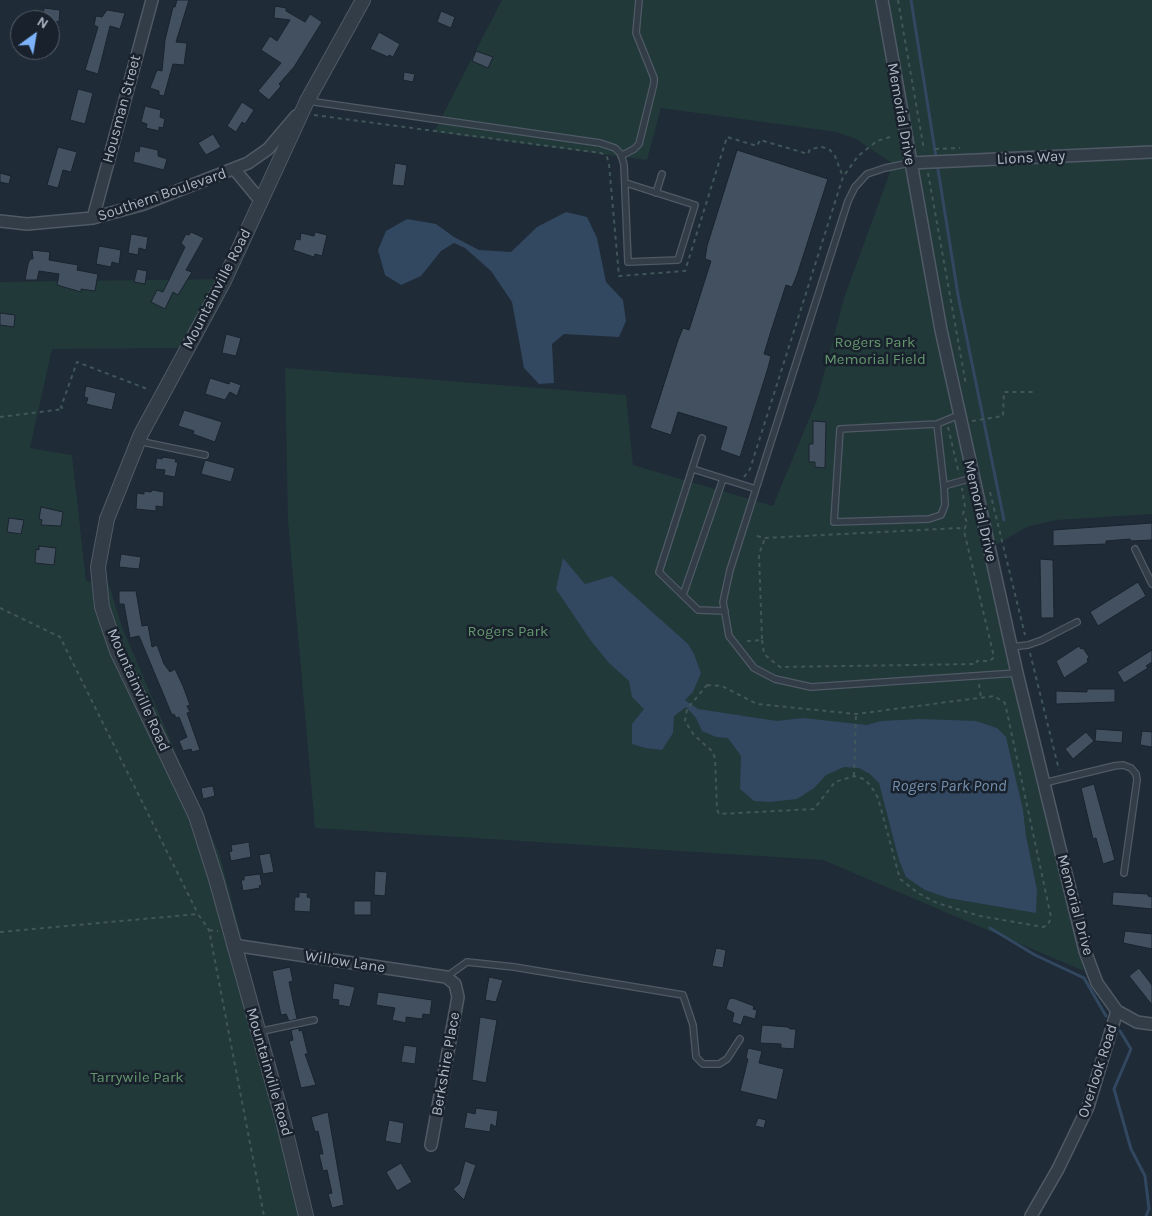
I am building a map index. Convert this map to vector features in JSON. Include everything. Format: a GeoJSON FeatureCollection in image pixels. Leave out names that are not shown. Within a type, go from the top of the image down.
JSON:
{"type":"FeatureCollection","features":[{"type":"Feature","properties":{"kind":"street","name":"Housman Street"},"geometry":{"type":"LineString","coordinates":[[93,218],[152,0]]}},
{"type":"Feature","properties":{"kind":"street","name":"Mountainville Road"},"geometry":{"type":"LineString","coordinates":[[306,1216],[298,1176],[216,879],[196,816],[117,651],[102,606],[98,567],[107,519],[138,441],[224,281],[307,101],[363,0]]}},
{"type":"Feature","properties":{"kind":"street","name":"Memorial Drive"},"geometry":{"type":"LineString","coordinates":[[882,0],[910,163],[959,415],[1017,673],[1086,951],[1098,983],[1117,1011]]}},
{"type":"Feature","properties":{"kind":"street","name":"Southern Boulevard"},"geometry":{"type":"LineString","coordinates":[[0,221],[27,224],[93,218],[144,204],[235,170],[268,149],[307,101]]}},
{"type":"Feature","properties":{"kind":"street","name":"Lions Way"},"geometry":{"type":"LineString","coordinates":[[910,163],[1152,152]]}},
{"type":"Feature","properties":{"kind":"street","name":"Southern Boulevard"},"geometry":{"type":"LineString","coordinates":[[235,170],[260,200]]}},
{"type":"Feature","properties":{"kind":"street","name":"Willow Lane"},"geometry":{"type":"LineString","coordinates":[[233,945],[450,980]]}},
{"type":"Feature","properties":{"kind":"street","name":"Berkshire Place"},"geometry":{"type":"LineString","coordinates":[[431,1145],[458,997],[450,980]]}},
{"type":"Feature","properties":{"kind":"street","name":"Overlook Road"},"geometry":{"type":"LineString","coordinates":[[1031,1216],[1058,1169],[1088,1107],[1117,1011],[1137,1022],[1152,1024]]}},
{"type":"Feature","properties":{"kind":"lane"},"geometry":{"type":"LineString","coordinates":[[621,156],[639,144],[654,83],[654,78],[636,33],[639,0]]}},
{"type":"Feature","properties":{"kind":"lane"},"geometry":{"type":"LineString","coordinates":[[307,101],[600,143],[615,148],[621,156],[626,183],[628,262],[678,260],[695,205],[626,183]]}},
{"type":"Feature","properties":{"kind":"lane"},"geometry":{"type":"LineString","coordinates":[[910,163],[884,168],[867,174],[855,187],[848,201],[730,570],[723,602],[730,636],[754,668],[775,679],[811,687],[1017,673]]}},
{"type":"Feature","properties":{"kind":"lane"},"geometry":{"type":"LineString","coordinates":[[656,193],[662,174]]}},
{"type":"Feature","properties":{"kind":"lane"},"geometry":{"type":"LineString","coordinates":[[937,424],[945,505],[941,515],[929,519],[834,522],[840,430],[937,424],[959,415]]}},
{"type":"Feature","properties":{"kind":"lane"},"geometry":{"type":"LineString","coordinates":[[702,438],[659,572],[698,610],[725,611]]}},
{"type":"Feature","properties":{"kind":"lane"},"geometry":{"type":"LineString","coordinates":[[138,441],[205,455]]}},
{"type":"Feature","properties":{"kind":"lane"},"geometry":{"type":"LineString","coordinates":[[693,469],[756,490]]}},
{"type":"Feature","properties":{"kind":"lane"},"geometry":{"type":"LineString","coordinates":[[944,486],[972,478]]}},
{"type":"Feature","properties":{"kind":"lane"},"geometry":{"type":"LineString","coordinates":[[683,595],[723,479]]}},
{"type":"Feature","properties":{"kind":"lane"},"geometry":{"type":"LineString","coordinates":[[1135,549],[1152,584]]}},
{"type":"Feature","properties":{"kind":"lane"},"geometry":{"type":"LineString","coordinates":[[1011,647],[1028,645],[1042,640],[1077,622]]}},
{"type":"Feature","properties":{"kind":"lane"},"geometry":{"type":"LineString","coordinates":[[1044,783],[1123,765],[1131,768],[1136,774],[1124,873]]}},
{"type":"Feature","properties":{"kind":"lane"},"geometry":{"type":"LineString","coordinates":[[450,980],[467,962],[524,969],[683,996],[693,1025],[696,1057],[703,1064],[718,1064],[727,1059],[740,1039]]}},
{"type":"Feature","properties":{"kind":"lane"},"geometry":{"type":"LineString","coordinates":[[258,1032],[314,1020]]}},
{"type":"Feature","properties":{"kind":"path"},"geometry":{"type":"LineString","coordinates":[[898,0],[924,152],[943,149]]}},
{"type":"Feature","properties":{"kind":"path"},"geometry":{"type":"LineString","coordinates":[[314,115],[602,153],[607,157],[609,164],[619,276],[685,271],[728,137],[758,146],[760,140],[808,154],[810,149],[822,147],[830,150],[835,156],[843,177]]}},
{"type":"Feature","properties":{"kind":"path"},"geometry":{"type":"LineString","coordinates":[[738,478],[743,478],[750,469],[843,177],[858,156],[877,141],[890,137]]}},
{"type":"Feature","properties":{"kind":"path"},"geometry":{"type":"LineString","coordinates":[[928,173],[966,387]]}},
{"type":"Feature","properties":{"kind":"path"},"geometry":{"type":"LineString","coordinates":[[0,417],[63,409],[61,407],[77,362],[152,391]]}},
{"type":"Feature","properties":{"kind":"path"},"geometry":{"type":"LineString","coordinates":[[972,422],[1003,416],[1004,392],[1035,392]]}},
{"type":"Feature","properties":{"kind":"path"},"geometry":{"type":"LineString","coordinates":[[971,413],[974,427]]}},
{"type":"Feature","properties":{"kind":"path"},"geometry":{"type":"LineString","coordinates":[[990,491],[1025,635]]}},
{"type":"Feature","properties":{"kind":"path"},"geometry":{"type":"LineString","coordinates":[[757,536],[765,538],[959,528],[964,531],[994,657],[990,661],[977,661],[976,664],[780,667],[764,654],[762,640],[759,554],[765,538]]}},
{"type":"Feature","properties":{"kind":"path"},"geometry":{"type":"LineString","coordinates":[[0,608],[60,637],[198,914],[208,930],[264,1216]]}},
{"type":"Feature","properties":{"kind":"path"},"geometry":{"type":"LineString","coordinates":[[747,641],[762,640]]}},
{"type":"Feature","properties":{"kind":"path"},"geometry":{"type":"LineString","coordinates":[[1030,653],[1061,780]]}},
{"type":"Feature","properties":{"kind":"path"},"geometry":{"type":"LineString","coordinates":[[707,685],[722,686],[757,704],[856,714],[994,696],[1005,703],[1051,918],[1048,924],[1043,927],[980,916],[937,903],[918,893],[900,879],[878,798],[864,779],[854,776],[835,782],[814,809],[719,814],[717,808],[715,758],[712,751],[694,735],[685,721],[687,709],[707,685]]}},
{"type":"Feature","properties":{"kind":"path"},"geometry":{"type":"LineString","coordinates":[[854,776],[856,714]]}},
{"type":"Feature","properties":{"kind":"path"},"geometry":{"type":"LineString","coordinates":[[0,932],[198,914]]}},
{"type":"Feature","properties":{"kind":"green space","name":"Rogers Park"},"geometry":{"type":"Polygon","coordinates":[[[502,0],[1152,0],[1152,514],[1056,520],[1027,527],[985,551],[1007,653],[1084,971],[823,860],[315,828],[288,521],[285,368],[626,395],[633,465],[773,506],[817,400],[844,298],[893,164],[856,139],[837,132],[661,108],[647,160],[434,132],[502,0]]]}},
{"type":"Feature","properties":{"kind":"green space","name":"Tarrywile Park"},"geometry":{"type":"Polygon","coordinates":[[[222,279],[184,348],[52,349],[30,448],[72,455],[86,581],[109,585],[122,627],[220,856],[289,1121],[310,1216],[0,1216],[0,282],[222,279]]]}},
{"type":"Feature","properties":{"kind":"water"},"geometry":{"type":"Polygon","coordinates":[[[566,212],[587,217],[597,238],[606,282],[623,300],[626,321],[619,337],[564,334],[552,344],[554,383],[539,384],[524,368],[512,302],[491,271],[465,248],[454,243],[441,251],[421,276],[401,285],[385,275],[378,250],[386,231],[407,219],[436,224],[454,237],[479,250],[511,252],[537,227],[566,212]]]}},
{"type":"Feature","properties":{"kind":"water","name":"Rogers Park Pond"},"geometry":{"type":"Polygon","coordinates":[[[563,558],[585,584],[612,576],[688,644],[701,673],[693,692],[685,700],[698,709],[777,721],[803,718],[867,725],[881,721],[920,719],[976,721],[997,728],[1006,737],[1023,810],[1026,836],[1037,890],[1036,913],[948,898],[925,890],[906,877],[899,860],[879,783],[870,774],[859,768],[844,767],[826,775],[814,788],[797,799],[770,802],[754,801],[740,789],[741,756],[728,738],[716,737],[702,731],[696,718],[686,707],[674,716],[673,733],[662,750],[632,744],[632,724],[644,709],[632,697],[629,681],[609,663],[591,641],[556,589],[563,558]]]}},
{"type":"Feature","properties":{"kind":"building"},"geometry":{"type":"Polygon","coordinates":[[[177,0],[189,0],[176,42],[187,43],[184,65],[173,64],[164,96],[159,95],[159,91],[150,88],[157,70],[162,71],[165,40],[173,7],[175,7],[177,0]]]}},
{"type":"Feature","properties":{"kind":"building"},"geometry":{"type":"Polygon","coordinates":[[[275,6],[286,8],[286,11],[305,22],[310,14],[322,22],[294,67],[279,84],[281,86],[269,100],[258,91],[281,63],[261,50],[270,36],[277,41],[290,20],[274,18],[275,6]]]}},
{"type":"Feature","properties":{"kind":"building"},"geometry":{"type":"Polygon","coordinates":[[[44,8],[60,10],[44,10],[44,8]]]}},
{"type":"Feature","properties":{"kind":"building"},"geometry":{"type":"Polygon","coordinates":[[[107,10],[125,13],[120,29],[110,26],[98,74],[85,70],[98,27],[94,25],[96,16],[102,17],[107,10]]]}},
{"type":"Feature","properties":{"kind":"building"},"geometry":{"type":"Polygon","coordinates":[[[441,11],[455,17],[451,28],[437,22],[441,11]]]}},
{"type":"Feature","properties":{"kind":"building"},"geometry":{"type":"Polygon","coordinates":[[[379,32],[400,44],[393,57],[389,55],[388,57],[370,49],[379,32]]]}},
{"type":"Feature","properties":{"kind":"building"},"geometry":{"type":"Polygon","coordinates":[[[476,51],[493,57],[488,68],[472,61],[476,51]]]}},
{"type":"Feature","properties":{"kind":"building"},"geometry":{"type":"Polygon","coordinates":[[[404,72],[415,74],[413,82],[403,80],[404,72]]]}},
{"type":"Feature","properties":{"kind":"building"},"geometry":{"type":"Polygon","coordinates":[[[78,89],[93,93],[85,124],[70,120],[78,89]]]}},
{"type":"Feature","properties":{"kind":"building"},"geometry":{"type":"Polygon","coordinates":[[[242,102],[254,110],[245,124],[242,122],[236,132],[227,126],[242,102]]]}},
{"type":"Feature","properties":{"kind":"building"},"geometry":{"type":"Polygon","coordinates":[[[145,106],[161,110],[160,117],[165,119],[163,128],[159,127],[159,131],[146,128],[147,124],[141,122],[145,106]]]}},
{"type":"Feature","properties":{"kind":"building"},"geometry":{"type":"Polygon","coordinates":[[[213,134],[221,147],[206,155],[198,143],[213,134]]]}},
{"type":"Feature","properties":{"kind":"building"},"geometry":{"type":"Polygon","coordinates":[[[140,146],[158,150],[158,156],[167,159],[164,170],[133,162],[135,151],[139,152],[140,146]]]}},
{"type":"Feature","properties":{"kind":"building"},"geometry":{"type":"Polygon","coordinates":[[[58,147],[77,152],[71,172],[63,170],[58,188],[47,185],[58,147]]]}},
{"type":"Feature","properties":{"kind":"building"},"geometry":{"type":"Polygon","coordinates":[[[737,150],[828,179],[797,275],[792,287],[786,285],[771,331],[764,354],[771,356],[740,457],[720,450],[727,427],[678,412],[671,435],[650,428],[678,340],[683,328],[689,330],[711,261],[705,259],[707,246],[737,150]]]}},
{"type":"Feature","properties":{"kind":"building"},"geometry":{"type":"Polygon","coordinates":[[[395,163],[407,165],[404,186],[392,185],[395,163]]]}},
{"type":"Feature","properties":{"kind":"building"},"geometry":{"type":"Polygon","coordinates":[[[0,173],[11,176],[9,184],[0,182],[0,173]]]}},
{"type":"Feature","properties":{"kind":"building"},"geometry":{"type":"Polygon","coordinates":[[[191,232],[204,238],[186,270],[192,272],[178,295],[173,292],[165,309],[151,302],[157,290],[163,292],[185,247],[181,243],[186,234],[189,235],[191,232]]]}},
{"type":"Feature","properties":{"kind":"building"},"geometry":{"type":"Polygon","coordinates":[[[315,232],[327,235],[322,256],[315,254],[314,257],[293,250],[296,239],[300,240],[301,233],[314,236],[315,232]]]}},
{"type":"Feature","properties":{"kind":"building"},"geometry":{"type":"Polygon","coordinates":[[[131,234],[148,237],[146,250],[139,248],[138,255],[128,253],[131,234]]]}},
{"type":"Feature","properties":{"kind":"building"},"geometry":{"type":"Polygon","coordinates":[[[99,246],[121,250],[119,264],[112,262],[111,267],[96,264],[99,246]]]}},
{"type":"Feature","properties":{"kind":"building"},"geometry":{"type":"Polygon","coordinates":[[[32,250],[50,252],[49,260],[78,265],[77,270],[98,274],[95,291],[81,289],[81,292],[57,285],[59,274],[39,271],[37,280],[25,280],[28,264],[30,259],[33,259],[32,250]]]}},
{"type":"Feature","properties":{"kind":"building"},"geometry":{"type":"Polygon","coordinates":[[[137,269],[147,271],[145,284],[134,282],[137,269]]]}},
{"type":"Feature","properties":{"kind":"building"},"geometry":{"type":"Polygon","coordinates":[[[0,313],[15,315],[14,327],[0,325],[0,313]]]}},
{"type":"Feature","properties":{"kind":"building"},"geometry":{"type":"Polygon","coordinates":[[[226,334],[241,338],[236,356],[222,353],[226,334]]]}},
{"type":"Feature","properties":{"kind":"building"},"geometry":{"type":"Polygon","coordinates":[[[210,378],[229,384],[230,381],[241,385],[237,396],[230,392],[225,400],[205,394],[210,378]]]}},
{"type":"Feature","properties":{"kind":"building"},"geometry":{"type":"Polygon","coordinates":[[[86,386],[116,393],[112,410],[86,404],[88,398],[84,397],[86,386]]]}},
{"type":"Feature","properties":{"kind":"building"},"geometry":{"type":"Polygon","coordinates":[[[184,410],[222,422],[215,442],[193,434],[194,431],[178,426],[184,410]]]}},
{"type":"Feature","properties":{"kind":"building"},"geometry":{"type":"Polygon","coordinates":[[[813,421],[826,422],[825,468],[815,467],[815,462],[809,462],[809,444],[813,444],[813,421]]]}},
{"type":"Feature","properties":{"kind":"building"},"geometry":{"type":"Polygon","coordinates":[[[163,457],[176,459],[175,462],[178,462],[175,477],[164,475],[165,470],[155,469],[157,458],[162,459],[163,457]]]}},
{"type":"Feature","properties":{"kind":"building"},"geometry":{"type":"Polygon","coordinates":[[[205,460],[235,468],[231,482],[201,474],[205,460]]]}},
{"type":"Feature","properties":{"kind":"building"},"geometry":{"type":"Polygon","coordinates":[[[152,490],[164,492],[163,507],[156,506],[156,511],[136,509],[137,493],[144,494],[144,491],[151,492],[152,490]]]}},
{"type":"Feature","properties":{"kind":"building"},"geometry":{"type":"Polygon","coordinates":[[[41,507],[63,512],[61,526],[41,525],[42,520],[39,519],[41,507]]]}},
{"type":"Feature","properties":{"kind":"building"},"geometry":{"type":"Polygon","coordinates":[[[9,518],[24,520],[21,534],[7,532],[9,518]]]}},
{"type":"Feature","properties":{"kind":"building"},"geometry":{"type":"Polygon","coordinates":[[[1152,523],[1152,540],[1131,541],[1130,539],[1106,541],[1106,544],[1053,546],[1053,530],[1152,523]]]}},
{"type":"Feature","properties":{"kind":"building"},"geometry":{"type":"Polygon","coordinates":[[[39,546],[56,548],[54,565],[35,563],[36,549],[39,550],[39,546]]]}},
{"type":"Feature","properties":{"kind":"building"},"geometry":{"type":"Polygon","coordinates":[[[121,554],[141,557],[139,569],[119,567],[121,554]]]}},
{"type":"Feature","properties":{"kind":"building"},"geometry":{"type":"Polygon","coordinates":[[[1040,559],[1053,560],[1054,618],[1041,618],[1040,559]]]}},
{"type":"Feature","properties":{"kind":"building"},"geometry":{"type":"Polygon","coordinates":[[[1138,582],[1146,596],[1098,626],[1090,612],[1138,582]]]}},
{"type":"Feature","properties":{"kind":"building"},"geometry":{"type":"Polygon","coordinates":[[[119,591],[136,591],[142,626],[148,625],[152,647],[157,645],[164,664],[170,672],[175,669],[183,686],[190,705],[187,706],[190,712],[187,713],[200,750],[192,752],[191,749],[183,751],[179,741],[187,737],[179,717],[176,718],[174,714],[172,715],[139,636],[130,638],[124,604],[119,604],[119,591]]]}},
{"type":"Feature","properties":{"kind":"building"},"geometry":{"type":"Polygon","coordinates":[[[1079,646],[1081,649],[1083,648],[1089,657],[1087,659],[1088,662],[1064,678],[1056,661],[1079,646]]]}},
{"type":"Feature","properties":{"kind":"building"},"geometry":{"type":"Polygon","coordinates":[[[1152,650],[1152,662],[1146,666],[1148,668],[1124,683],[1117,672],[1152,650]]]}},
{"type":"Feature","properties":{"kind":"building"},"geometry":{"type":"Polygon","coordinates":[[[1087,689],[1115,689],[1115,702],[1056,704],[1056,691],[1087,692],[1087,689]]]}},
{"type":"Feature","properties":{"kind":"building"},"geometry":{"type":"Polygon","coordinates":[[[1096,729],[1123,731],[1122,743],[1095,741],[1096,729]]]}},
{"type":"Feature","properties":{"kind":"building"},"geometry":{"type":"Polygon","coordinates":[[[1142,731],[1152,732],[1152,747],[1140,745],[1142,731]]]}},
{"type":"Feature","properties":{"kind":"building"},"geometry":{"type":"Polygon","coordinates":[[[1086,732],[1094,741],[1073,759],[1065,749],[1086,732]]]}},
{"type":"Feature","properties":{"kind":"building"},"geometry":{"type":"Polygon","coordinates":[[[1094,784],[1115,860],[1103,864],[1096,838],[1093,839],[1081,788],[1094,784]]]}},
{"type":"Feature","properties":{"kind":"building"},"geometry":{"type":"Polygon","coordinates":[[[213,786],[215,796],[203,799],[201,788],[213,786]]]}},
{"type":"Feature","properties":{"kind":"building"},"geometry":{"type":"Polygon","coordinates":[[[249,842],[251,857],[231,861],[229,852],[232,851],[231,845],[249,842]]]}},
{"type":"Feature","properties":{"kind":"building"},"geometry":{"type":"Polygon","coordinates":[[[270,853],[274,872],[263,874],[259,855],[270,853]]]}},
{"type":"Feature","properties":{"kind":"building"},"geometry":{"type":"Polygon","coordinates":[[[375,871],[387,872],[385,896],[374,895],[375,871]]]}},
{"type":"Feature","properties":{"kind":"building"},"geometry":{"type":"Polygon","coordinates":[[[260,874],[262,885],[259,886],[260,888],[243,891],[241,880],[244,880],[244,876],[260,874]]]}},
{"type":"Feature","properties":{"kind":"building"},"geometry":{"type":"Polygon","coordinates":[[[299,892],[308,893],[307,897],[311,898],[310,912],[294,911],[295,897],[299,897],[299,892]]]}},
{"type":"Feature","properties":{"kind":"building"},"geometry":{"type":"Polygon","coordinates":[[[1113,892],[1148,894],[1148,896],[1152,897],[1152,909],[1112,905],[1113,892]]]}},
{"type":"Feature","properties":{"kind":"building"},"geometry":{"type":"Polygon","coordinates":[[[354,901],[371,901],[371,915],[354,915],[354,901]]]}},
{"type":"Feature","properties":{"kind":"building"},"geometry":{"type":"Polygon","coordinates":[[[1125,931],[1152,934],[1152,949],[1123,943],[1125,931]]]}},
{"type":"Feature","properties":{"kind":"building"},"geometry":{"type":"Polygon","coordinates":[[[716,948],[726,950],[723,968],[712,966],[716,948]]]}},
{"type":"Feature","properties":{"kind":"building"},"geometry":{"type":"Polygon","coordinates":[[[290,967],[293,981],[289,982],[297,1019],[289,1021],[286,1014],[281,1015],[272,971],[290,967]]]}},
{"type":"Feature","properties":{"kind":"building"},"geometry":{"type":"Polygon","coordinates":[[[1139,968],[1152,985],[1152,1005],[1129,976],[1139,968]]]}},
{"type":"Feature","properties":{"kind":"building"},"geometry":{"type":"Polygon","coordinates":[[[489,977],[503,980],[496,1002],[485,1000],[489,977]]]}},
{"type":"Feature","properties":{"kind":"building"},"geometry":{"type":"Polygon","coordinates":[[[334,983],[355,987],[350,1007],[338,1005],[339,1000],[332,999],[334,983]]]}},
{"type":"Feature","properties":{"kind":"building"},"geometry":{"type":"Polygon","coordinates":[[[378,992],[432,1000],[430,1015],[423,1014],[422,1019],[406,1017],[406,1023],[392,1020],[395,1008],[376,1005],[378,992]]]}},
{"type":"Feature","properties":{"kind":"building"},"geometry":{"type":"Polygon","coordinates":[[[733,998],[754,1006],[753,1009],[757,1010],[755,1019],[744,1016],[741,1025],[732,1022],[734,1013],[726,1009],[729,999],[733,998]]]}},
{"type":"Feature","properties":{"kind":"building"},"geometry":{"type":"Polygon","coordinates":[[[480,1017],[497,1020],[486,1083],[472,1080],[480,1017]]]}},
{"type":"Feature","properties":{"kind":"building"},"geometry":{"type":"Polygon","coordinates":[[[762,1025],[796,1029],[794,1049],[781,1048],[781,1044],[760,1043],[762,1025]]]}},
{"type":"Feature","properties":{"kind":"building"},"geometry":{"type":"Polygon","coordinates":[[[299,1028],[299,1031],[302,1030],[308,1054],[305,1054],[316,1085],[301,1088],[289,1041],[293,1040],[291,1030],[299,1028]]]}},
{"type":"Feature","properties":{"kind":"building"},"geometry":{"type":"Polygon","coordinates":[[[404,1045],[417,1047],[415,1064],[401,1062],[404,1045]]]}},
{"type":"Feature","properties":{"kind":"building"},"geometry":{"type":"Polygon","coordinates":[[[748,1048],[762,1051],[759,1063],[784,1069],[777,1100],[740,1091],[748,1059],[746,1058],[748,1048]]]}},
{"type":"Feature","properties":{"kind":"building"},"geometry":{"type":"Polygon","coordinates":[[[476,1108],[498,1111],[496,1127],[491,1124],[490,1132],[464,1128],[467,1112],[475,1114],[476,1108]]]}},
{"type":"Feature","properties":{"kind":"building"},"geometry":{"type":"Polygon","coordinates":[[[328,1112],[344,1205],[332,1208],[328,1194],[332,1193],[327,1170],[323,1171],[319,1154],[323,1154],[318,1131],[315,1132],[311,1117],[328,1112]]]}},
{"type":"Feature","properties":{"kind":"building"},"geometry":{"type":"Polygon","coordinates":[[[758,1118],[766,1120],[764,1128],[755,1126],[758,1118]]]}},
{"type":"Feature","properties":{"kind":"building"},"geometry":{"type":"Polygon","coordinates":[[[389,1120],[404,1123],[401,1144],[385,1141],[389,1120]]]}},
{"type":"Feature","properties":{"kind":"building"},"geometry":{"type":"Polygon","coordinates":[[[465,1161],[476,1165],[464,1200],[453,1189],[459,1184],[465,1161]]]}},
{"type":"Feature","properties":{"kind":"building"},"geometry":{"type":"Polygon","coordinates":[[[401,1163],[412,1182],[397,1191],[386,1172],[401,1163]]]}},
{"type":"Feature","properties":{"kind":"waterway"},"geometry":{"type":"LineString","coordinates":[[911,0],[958,295],[1004,520]]}},
{"type":"Feature","properties":{"kind":"waterway"},"geometry":{"type":"LineString","coordinates":[[990,928],[1035,955],[1084,978],[1106,1016]]}},
{"type":"Feature","properties":{"kind":"waterway"},"geometry":{"type":"LineString","coordinates":[[1120,1031],[1131,1049],[1114,1089],[1131,1149],[1145,1176],[1149,1209],[1146,1216]]}},
{"type":"Feature","properties":{"kind":"park label","name":"Rogers Park Memorial Field"},"geometry":{"type":"Point","coordinates":[875,352]}}]}
